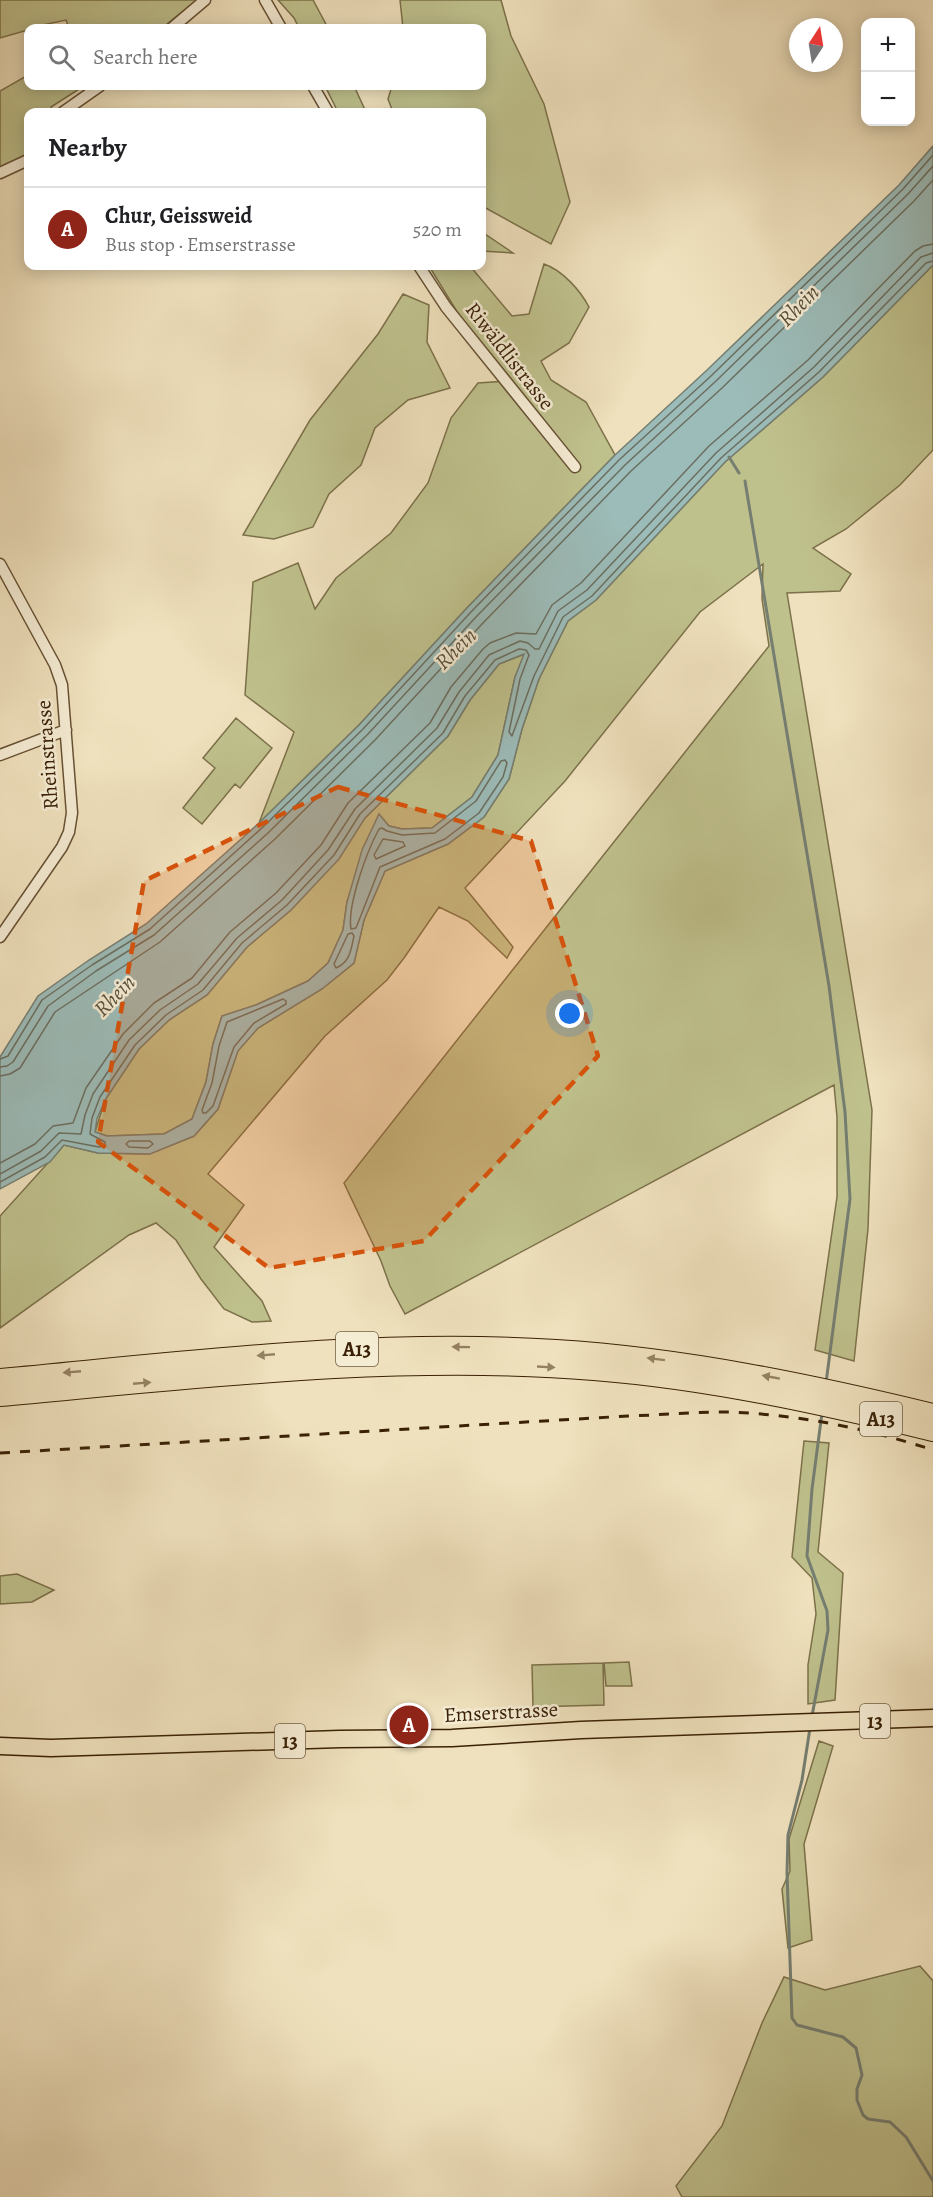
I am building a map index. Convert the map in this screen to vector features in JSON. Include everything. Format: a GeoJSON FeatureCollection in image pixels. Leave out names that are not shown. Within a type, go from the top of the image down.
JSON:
{"type":"FeatureCollection","features":[{"type":"Feature","properties":{"kind":"highway","name":"A13"},"geometry":{"type":"LineString","coordinates":[[0,1379],[303,1352],[448,1347],[555,1350],[654,1359],[717,1376],[824,1397],[933,1414]]}},
{"type":"Feature","properties":{"kind":"highway","name":"A13"},"geometry":{"type":"LineString","coordinates":[[0,1396],[224,1376],[402,1365],[553,1367],[636,1374],[717,1376]]}},
{"type":"Feature","properties":{"kind":"highway","name":"A13"},"geometry":{"type":"LineString","coordinates":[[824,1397],[933,1431]]}},
{"type":"Feature","properties":{"kind":"main road","name":"Emserstrasse"},"geometry":{"type":"LineString","coordinates":[[0,1746],[63,1748],[340,1739],[452,1738],[581,1730],[933,1718]]}},
{"type":"Feature","properties":{"kind":"street"},"geometry":{"type":"LineString","coordinates":[[177,24],[205,0]]}},
{"type":"Feature","properties":{"kind":"street"},"geometry":{"type":"LineString","coordinates":[[265,0],[279,24]]}},
{"type":"Feature","properties":{"kind":"street"},"geometry":{"type":"LineString","coordinates":[[69,108],[94,90]]}},
{"type":"Feature","properties":{"kind":"street"},"geometry":{"type":"LineString","coordinates":[[315,90],[326,108]]}},
{"type":"Feature","properties":{"kind":"street"},"geometry":{"type":"LineString","coordinates":[[0,173],[24,162]]}},
{"type":"Feature","properties":{"kind":"street","name":"Riwäldlistrasse"},"geometry":{"type":"LineString","coordinates":[[422,270],[446,307],[575,467]]}},
{"type":"Feature","properties":{"kind":"street","name":"Rheinstrasse"},"geometry":{"type":"LineString","coordinates":[[0,564],[55,665],[63,693],[72,803],[69,832],[62,847],[0,937]]}},
{"type":"Feature","properties":{"kind":"street"},"geometry":{"type":"LineString","coordinates":[[0,754],[66,730]]}},
{"type":"Feature","properties":{"kind":"highlighted area"},"geometry":{"type":"Polygon","coordinates":[[[338,787],[531,841],[598,1056],[424,1241],[269,1268],[98,1142],[144,881],[338,787]]]}},
{"type":"Feature","properties":{"kind":"green space"},"geometry":{"type":"Polygon","coordinates":[[[0,0],[197,0],[167,24],[68,24],[66,20],[47,24],[24,24],[24,31],[0,38],[0,0]]]}},
{"type":"Feature","properties":{"kind":"green space"},"geometry":{"type":"Polygon","coordinates":[[[278,0],[313,0],[326,24],[297,24],[278,0]]]}},
{"type":"Feature","properties":{"kind":"green space"},"geometry":{"type":"Polygon","coordinates":[[[400,0],[501,0],[511,36],[544,104],[570,202],[551,244],[486,208],[486,108],[391,108],[388,99],[391,90],[486,90],[486,24],[403,24],[400,0]]]}},
{"type":"Feature","properties":{"kind":"green space"},"geometry":{"type":"Polygon","coordinates":[[[24,77],[24,90],[78,90],[51,108],[24,108],[24,163],[0,176],[0,91],[24,77]]]}},
{"type":"Feature","properties":{"kind":"green space"},"geometry":{"type":"Polygon","coordinates":[[[327,90],[356,90],[364,108],[336,108],[327,90]]]}},
{"type":"Feature","properties":{"kind":"green space"},"geometry":{"type":"Polygon","coordinates":[[[486,235],[513,253],[486,251],[486,235]]]}},
{"type":"Feature","properties":{"kind":"green space"},"geometry":{"type":"Polygon","coordinates":[[[544,264],[570,281],[589,307],[569,343],[541,361],[551,380],[586,402],[615,455],[466,609],[359,725],[259,823],[294,732],[245,695],[253,582],[298,563],[315,609],[336,578],[391,533],[428,483],[451,418],[478,383],[506,381],[456,310],[431,270],[473,270],[512,316],[529,314],[544,264]]]}},
{"type":"Feature","properties":{"kind":"green space"},"geometry":{"type":"Polygon","coordinates":[[[933,265],[933,450],[900,485],[846,529],[813,548],[851,574],[840,591],[787,593],[872,1110],[868,1229],[854,1361],[815,1350],[837,1197],[837,1117],[834,1085],[405,1314],[344,1183],[769,646],[762,599],[763,564],[700,612],[565,781],[465,888],[513,947],[507,958],[468,921],[439,907],[387,980],[325,1036],[208,1174],[244,1205],[214,1247],[262,1301],[271,1321],[252,1322],[224,1309],[176,1240],[156,1223],[129,1235],[0,1328],[0,1216],[64,1145],[98,1153],[149,1154],[194,1136],[218,1109],[238,1050],[258,1028],[322,989],[354,963],[364,920],[385,871],[448,844],[484,817],[509,779],[522,729],[539,679],[568,621],[596,600],[725,462],[823,377],[933,265]]]}},
{"type":"Feature","properties":{"kind":"green space"},"geometry":{"type":"Polygon","coordinates":[[[403,294],[429,305],[427,342],[450,388],[408,400],[375,428],[361,465],[329,494],[313,527],[274,539],[243,535],[310,420],[378,334],[403,294]]]}},
{"type":"Feature","properties":{"kind":"green space"},"geometry":{"type":"Polygon","coordinates":[[[525,654],[515,677],[498,755],[472,797],[432,828],[402,829],[389,826],[379,815],[347,902],[343,930],[328,963],[308,981],[256,1005],[222,1016],[213,1044],[206,1082],[192,1119],[164,1134],[107,1136],[95,1132],[105,1100],[139,1049],[169,1020],[207,995],[247,947],[291,910],[313,886],[365,818],[448,736],[470,700],[499,664],[525,654]]]}},
{"type":"Feature","properties":{"kind":"green space"},"geometry":{"type":"Polygon","coordinates":[[[236,718],[272,748],[240,788],[235,784],[202,824],[183,808],[215,768],[203,758],[236,718]]]}},
{"type":"Feature","properties":{"kind":"green space"},"geometry":{"type":"Polygon","coordinates":[[[804,1441],[829,1443],[818,1552],[843,1573],[835,1700],[808,1704],[808,1665],[816,1614],[812,1578],[792,1557],[804,1441]]]}},
{"type":"Feature","properties":{"kind":"green space"},"geometry":{"type":"Polygon","coordinates":[[[17,1574],[54,1590],[32,1602],[0,1604],[0,1576],[17,1574]]]}},
{"type":"Feature","properties":{"kind":"green space"},"geometry":{"type":"Polygon","coordinates":[[[629,1662],[632,1686],[606,1686],[604,1663],[629,1662]]]}},
{"type":"Feature","properties":{"kind":"green space"},"geometry":{"type":"Polygon","coordinates":[[[603,1663],[604,1705],[533,1707],[532,1665],[603,1663]]]}},
{"type":"Feature","properties":{"kind":"green space"},"geometry":{"type":"Polygon","coordinates":[[[819,1741],[833,1746],[804,1844],[812,1940],[788,1948],[782,1889],[790,1871],[789,1839],[819,1741]]]}},
{"type":"Feature","properties":{"kind":"green space"},"geometry":{"type":"Polygon","coordinates":[[[920,1966],[933,1981],[933,2197],[682,2197],[676,2186],[722,2126],[762,2023],[784,1977],[825,1990],[920,1966]]]}},
{"type":"Feature","properties":{"kind":"water","name":"Rhein"},"geometry":{"type":"Polygon","coordinates":[[[933,146],[933,265],[823,377],[725,462],[596,600],[568,621],[539,679],[522,729],[509,779],[484,817],[448,844],[385,871],[364,920],[354,963],[322,989],[258,1028],[238,1051],[218,1109],[194,1136],[150,1154],[98,1153],[64,1145],[50,1162],[0,1189],[0,1057],[38,996],[146,924],[259,823],[359,725],[466,609],[615,455],[706,371],[899,185],[933,146]],[[524,654],[499,664],[470,700],[448,736],[365,818],[339,859],[291,910],[247,947],[207,995],[169,1020],[139,1049],[105,1100],[97,1119],[95,1132],[107,1136],[164,1134],[192,1119],[206,1082],[213,1044],[222,1016],[256,1005],[308,981],[328,963],[343,930],[347,902],[362,850],[379,814],[389,826],[402,829],[432,828],[472,797],[498,755],[515,677],[524,654]]]}},
{"type":"Feature","properties":{"kind":"waterway"},"geometry":{"type":"LineString","coordinates":[[729,457],[739,473]]}},
{"type":"Feature","properties":{"kind":"waterway"},"geometry":{"type":"LineString","coordinates":[[745,481],[829,986],[845,1112],[850,1199],[826,1383]]}},
{"type":"Feature","properties":{"kind":"waterway"},"geometry":{"type":"LineString","coordinates":[[812,1716],[828,1630],[827,1611],[807,1556],[812,1489],[822,1413]]}},
{"type":"Feature","properties":{"kind":"waterway"},"geometry":{"type":"LineString","coordinates":[[810,1728],[802,1780],[788,1835],[787,1873],[792,2018],[797,2025],[843,2037],[856,2048],[862,2075],[857,2089],[857,2100],[863,2115],[868,2119],[890,2122],[906,2137],[933,2181]]}},
{"type":"Feature","properties":{"kind":"railway"},"geometry":{"type":"LineString","coordinates":[[0,1453],[701,1412],[752,1413],[804,1419],[882,1435],[933,1450]]}},
{"type":"Feature","properties":{"kind":"place","name":"Chur, Geissweid"},"geometry":{"type":"Point","coordinates":[409,1725]}}]}
